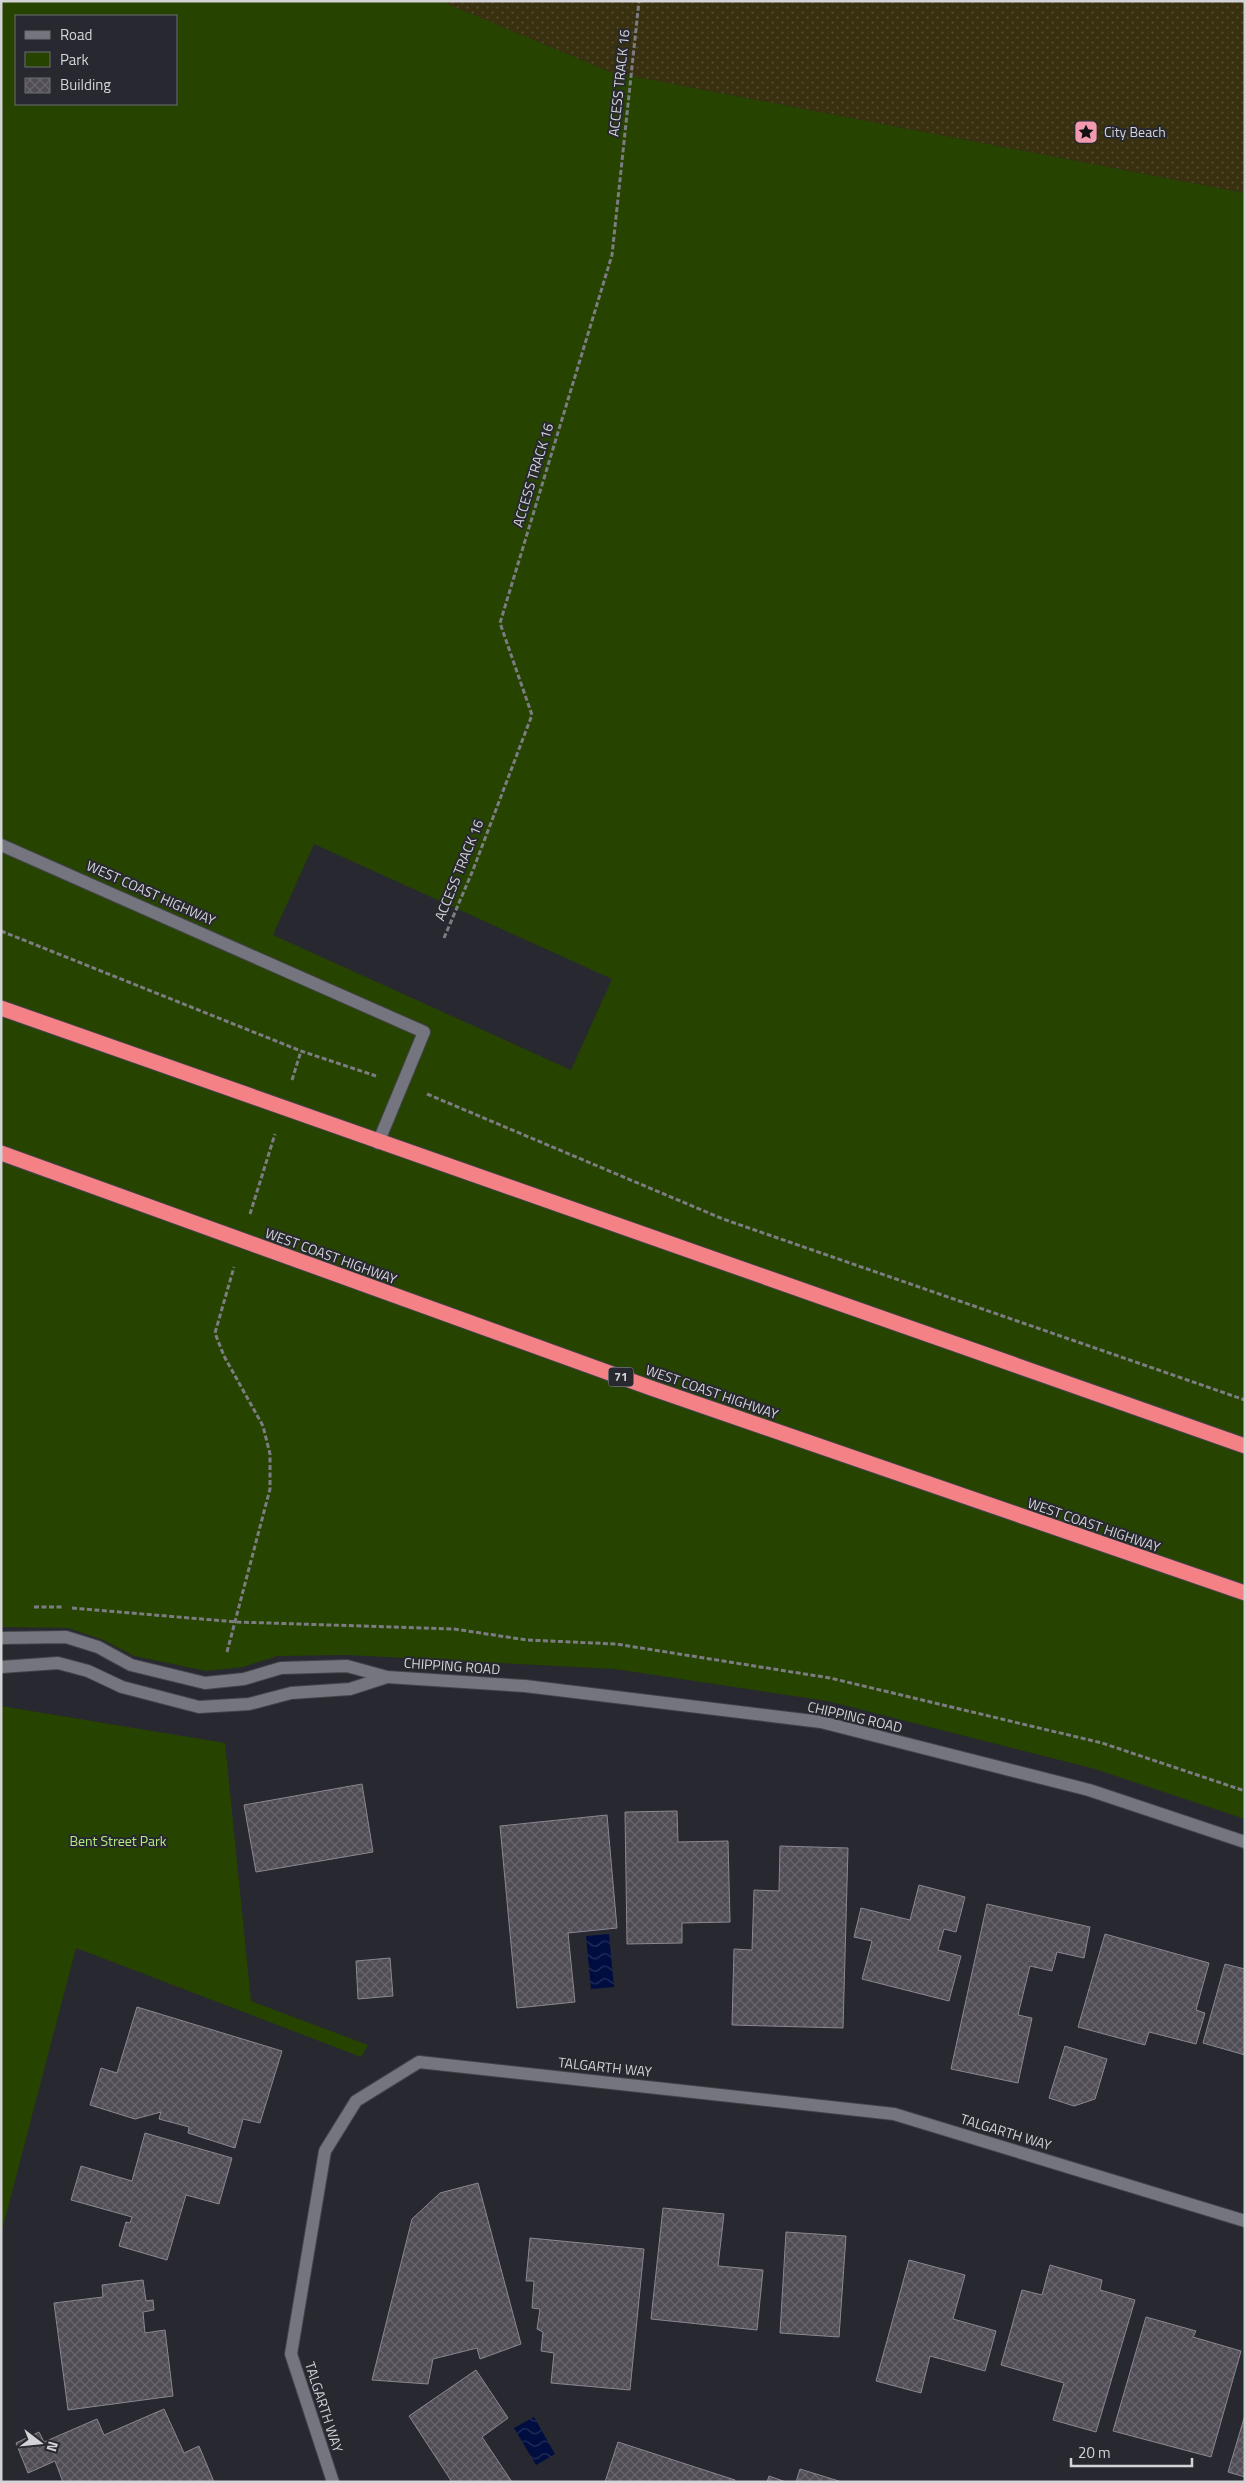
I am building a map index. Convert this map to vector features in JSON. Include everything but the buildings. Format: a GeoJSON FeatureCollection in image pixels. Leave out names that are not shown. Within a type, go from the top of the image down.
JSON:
{"type":"FeatureCollection","features":[{"type":"Feature","properties":{"kind":"highway"},"geometry":{"type":"LineString","coordinates":[[1,1008],[378,1143],[1245,1446]]}},
{"type":"Feature","properties":{"kind":"highway","name":"WEST COAST HIGHWAY"},"geometry":{"type":"LineString","coordinates":[[1,1153],[651,1388],[1245,1593]]}},
{"type":"Feature","properties":{"kind":"street","name":"WEST COAST HIGHWAY"},"geometry":{"type":"LineString","coordinates":[[1,845],[424,1032],[378,1143]]}},
{"type":"Feature","properties":{"kind":"street","name":"CHIPPING ROAD"},"geometry":{"type":"LineString","coordinates":[[1,1638],[66,1637],[98,1647],[131,1666],[205,1683],[244,1679],[281,1668],[347,1666],[387,1677],[526,1686],[821,1722],[1089,1790],[1245,1842]]}},
{"type":"Feature","properties":{"kind":"street","name":"CHIPPING ROAD"},"geometry":{"type":"LineString","coordinates":[[1,1667],[58,1663],[88,1671],[122,1687],[199,1707],[249,1704],[291,1692],[350,1689],[387,1677]]}},
{"type":"Feature","properties":{"kind":"street","name":"TALGARTH WAY"},"geometry":{"type":"LineString","coordinates":[[333,2482],[291,2354],[325,2151],[356,2101],[419,2062],[894,2114],[1245,2221]]}},
{"type":"Feature","properties":{"kind":"path","name":"ACCESS TRACK 16"},"geometry":{"type":"LineString","coordinates":[[444,938],[473,870],[532,715],[500,623],[612,255],[639,1]]}},
{"type":"Feature","properties":{"kind":"path"},"geometry":{"type":"LineString","coordinates":[[1,931],[301,1051],[381,1078]]}},
{"type":"Feature","properties":{"kind":"path"},"geometry":{"type":"LineString","coordinates":[[218,1682],[237,1622],[270,1489],[270,1454],[263,1426],[224,1356],[215,1333],[301,1051]]}},
{"type":"Feature","properties":{"kind":"path"},"geometry":{"type":"LineString","coordinates":[[437,1098],[724,1219],[1245,1400]]}},
{"type":"Feature","properties":{"kind":"path"},"geometry":{"type":"LineString","coordinates":[[28,1608],[54,1606],[237,1622],[454,1629],[527,1640],[616,1644],[830,1678],[1102,1743],[1245,1791]]}},
{"type":"Feature","properties":{"kind":"green space"},"geometry":{"type":"Polygon","coordinates":[[[1,1],[441,1],[611,72],[1245,193],[1245,1819],[1095,1769],[827,1701],[615,1669],[347,1655],[277,1656],[243,1667],[206,1671],[134,1656],[103,1640],[68,1628],[1,1627],[1,1]],[[314,844],[273,935],[571,1070],[612,979],[314,844]]]}},
{"type":"Feature","properties":{"kind":"green space","name":"Bent Street Park"},"geometry":{"type":"Polygon","coordinates":[[[1,1706],[225,1743],[251,2001],[368,2045],[361,2057],[76,1948],[1,2234],[1,1706]]]}},
{"type":"Feature","properties":{"kind":"sand","name":"City Beach"},"geometry":{"type":"Polygon","coordinates":[[[441,1],[1245,1],[1245,193],[611,72],[441,1]]]}},
{"type":"Feature","properties":{"kind":"water"},"geometry":{"type":"Polygon","coordinates":[[[609,1934],[614,1987],[591,1989],[586,1936],[609,1934]]]}},
{"type":"Feature","properties":{"kind":"water"},"geometry":{"type":"Polygon","coordinates":[[[534,2417],[555,2454],[536,2465],[514,2428],[534,2417]]]}},
{"type":"Feature","properties":{"kind":"place","name":"City Beach"},"geometry":{"type":"Point","coordinates":[1086,132]}}]}
